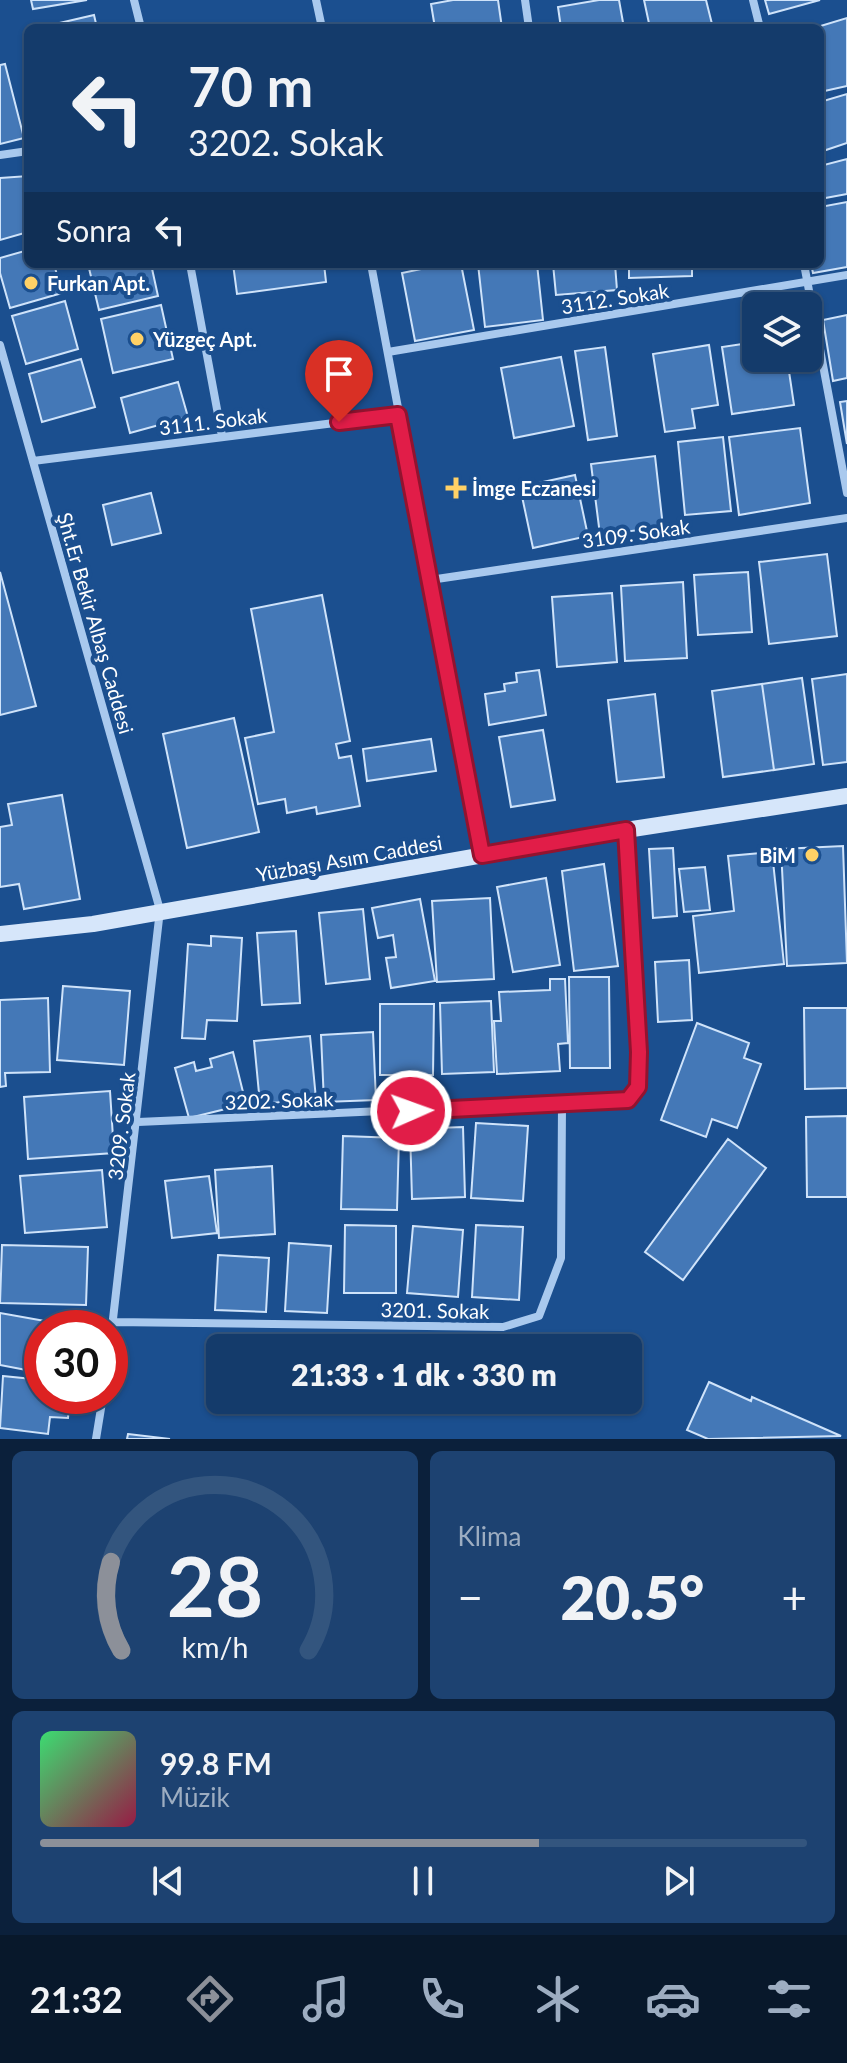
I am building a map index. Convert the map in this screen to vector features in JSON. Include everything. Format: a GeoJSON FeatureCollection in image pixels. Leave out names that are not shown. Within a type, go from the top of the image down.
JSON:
{"type":"FeatureCollection","features":[{"type":"Feature","properties":{"kind":"main road","name":"Yüzbaşı Asım Caddesi"},"geometry":{"type":"LineString","coordinates":[[0,934],[93,924],[626,830],[847,796]]}},
{"type":"Feature","properties":{"kind":"street"},"geometry":{"type":"LineString","coordinates":[[134,0],[140,24]]}},
{"type":"Feature","properties":{"kind":"street"},"geometry":{"type":"LineString","coordinates":[[316,0],[321,24]]}},
{"type":"Feature","properties":{"kind":"street"},"geometry":{"type":"LineString","coordinates":[[525,0],[528,24]]}},
{"type":"Feature","properties":{"kind":"street"},"geometry":{"type":"LineString","coordinates":[[753,0],[759,24]]}},
{"type":"Feature","properties":{"kind":"street"},"geometry":{"type":"LineString","coordinates":[[0,155],[24,152]]}},
{"type":"Feature","properties":{"kind":"street"},"geometry":{"type":"LineString","coordinates":[[191,268],[222,436]]}},
{"type":"Feature","properties":{"kind":"street"},"geometry":{"type":"LineString","coordinates":[[372,268],[482,855]]}},
{"type":"Feature","properties":{"kind":"street"},"geometry":{"type":"LineString","coordinates":[[805,268],[847,493]]}},
{"type":"Feature","properties":{"kind":"street","name":"3112. Sokak"},"geometry":{"type":"LineString","coordinates":[[388,352],[847,275]]}},
{"type":"Feature","properties":{"kind":"street","name":"Şht.Er Bekir Albaş Caddesi"},"geometry":{"type":"LineString","coordinates":[[0,345],[160,910]]}},
{"type":"Feature","properties":{"kind":"street","name":"3111. Sokak"},"geometry":{"type":"LineString","coordinates":[[33,461],[398,415]]}},
{"type":"Feature","properties":{"kind":"street","name":"3109. Sokak"},"geometry":{"type":"LineString","coordinates":[[430,580],[847,518]]}},
{"type":"Feature","properties":{"kind":"street","name":"3202. Sokak"},"geometry":{"type":"LineString","coordinates":[[138,1122],[628,1100],[638,1087],[639,1052],[626,830]]}},
{"type":"Feature","properties":{"kind":"street","name":"3209. Sokak"},"geometry":{"type":"LineString","coordinates":[[114,1310],[160,910]]}},
{"type":"Feature","properties":{"kind":"street","name":"3201. Sokak"},"geometry":{"type":"LineString","coordinates":[[128,1322],[503,1327],[539,1316],[561,1258],[562,1105]]}},
{"type":"Feature","properties":{"kind":"street"},"geometry":{"type":"LineString","coordinates":[[96,1439],[100,1414]]}},
{"type":"Feature","properties":{"kind":"building"},"geometry":{"type":"Polygon","coordinates":[[[31,0],[87,0],[33,9],[31,0]]]}},
{"type":"Feature","properties":{"kind":"building"},"geometry":{"type":"Polygon","coordinates":[[[453,0],[498,0],[501,24],[434,24],[431,4],[453,0]]]}},
{"type":"Feature","properties":{"kind":"building"},"geometry":{"type":"Polygon","coordinates":[[[619,0],[623,24],[560,24],[558,7],[619,0]]]}},
{"type":"Feature","properties":{"kind":"building"},"geometry":{"type":"Polygon","coordinates":[[[644,0],[706,0],[712,24],[649,24],[644,0]]]}},
{"type":"Feature","properties":{"kind":"building"},"geometry":{"type":"Polygon","coordinates":[[[765,0],[820,0],[769,14],[765,0]]]}},
{"type":"Feature","properties":{"kind":"building"},"geometry":{"type":"Polygon","coordinates":[[[94,15],[96,24],[55,24],[94,15]]]}},
{"type":"Feature","properties":{"kind":"building"},"geometry":{"type":"Polygon","coordinates":[[[847,18],[847,86],[824,91],[824,25],[847,18]]]}},
{"type":"Feature","properties":{"kind":"building"},"geometry":{"type":"Polygon","coordinates":[[[5,64],[24,138],[0,144],[0,65],[5,64]]]}},
{"type":"Feature","properties":{"kind":"building"},"geometry":{"type":"Polygon","coordinates":[[[847,94],[847,143],[824,151],[824,101],[847,94]]]}},
{"type":"Feature","properties":{"kind":"building"},"geometry":{"type":"Polygon","coordinates":[[[847,159],[847,194],[824,198],[824,165],[847,159]]]}},
{"type":"Feature","properties":{"kind":"building"},"geometry":{"type":"Polygon","coordinates":[[[24,176],[24,233],[0,240],[0,178],[24,176]]]}},
{"type":"Feature","properties":{"kind":"building"},"geometry":{"type":"Polygon","coordinates":[[[847,202],[847,267],[813,273],[812,268],[824,268],[824,206],[847,202]]]}},
{"type":"Feature","properties":{"kind":"building","name":"Furkan Apt."},"geometry":{"type":"Polygon","coordinates":[[[24,251],[24,268],[55,268],[62,293],[10,308],[0,273],[0,258],[24,251]]]}},
{"type":"Feature","properties":{"kind":"building"},"geometry":{"type":"Polygon","coordinates":[[[89,268],[152,268],[158,296],[99,310],[89,268]]]}},
{"type":"Feature","properties":{"kind":"building"},"geometry":{"type":"Polygon","coordinates":[[[234,268],[324,268],[326,282],[237,294],[234,268]]]}},
{"type":"Feature","properties":{"kind":"building"},"geometry":{"type":"Polygon","coordinates":[[[426,268],[462,268],[474,330],[415,341],[402,273],[426,268]]]}},
{"type":"Feature","properties":{"kind":"building"},"geometry":{"type":"Polygon","coordinates":[[[478,268],[537,268],[543,320],[485,327],[478,268]]]}},
{"type":"Feature","properties":{"kind":"building"},"geometry":{"type":"Polygon","coordinates":[[[553,268],[615,268],[617,290],[556,295],[553,268]]]}},
{"type":"Feature","properties":{"kind":"building"},"geometry":{"type":"Polygon","coordinates":[[[629,268],[692,268],[692,276],[629,278],[629,268]]]}},
{"type":"Feature","properties":{"kind":"building"},"geometry":{"type":"Polygon","coordinates":[[[65,301],[78,349],[26,364],[12,316],[65,301]]]}},
{"type":"Feature","properties":{"kind":"building","name":"Yüzgeç Apt."},"geometry":{"type":"Polygon","coordinates":[[[161,305],[173,359],[113,373],[101,319],[161,305]]]}},
{"type":"Feature","properties":{"kind":"building"},"geometry":{"type":"Polygon","coordinates":[[[847,315],[847,378],[833,381],[823,320],[847,315]]]}},
{"type":"Feature","properties":{"kind":"building"},"geometry":{"type":"Polygon","coordinates":[[[742,344],[742,372],[789,372],[794,405],[732,414],[722,347],[742,344]]]}},
{"type":"Feature","properties":{"kind":"building"},"geometry":{"type":"Polygon","coordinates":[[[709,345],[718,405],[692,409],[695,428],[665,432],[653,354],[709,345]]]}},
{"type":"Feature","properties":{"kind":"building"},"geometry":{"type":"Polygon","coordinates":[[[605,347],[617,436],[588,440],[575,351],[605,347]]]}},
{"type":"Feature","properties":{"kind":"building"},"geometry":{"type":"Polygon","coordinates":[[[561,357],[574,426],[514,438],[501,368],[561,357]]]}},
{"type":"Feature","properties":{"kind":"building"},"geometry":{"type":"Polygon","coordinates":[[[81,359],[95,407],[42,422],[29,374],[81,359]]]}},
{"type":"Feature","properties":{"kind":"building"},"geometry":{"type":"Polygon","coordinates":[[[178,382],[188,417],[130,433],[121,398],[178,382]]]}},
{"type":"Feature","properties":{"kind":"building"},"geometry":{"type":"Polygon","coordinates":[[[847,401],[847,444],[840,402],[847,401]]]}},
{"type":"Feature","properties":{"kind":"building"},"geometry":{"type":"Polygon","coordinates":[[[800,428],[810,503],[739,515],[729,437],[800,428]]]}},
{"type":"Feature","properties":{"kind":"building"},"geometry":{"type":"Polygon","coordinates":[[[723,437],[731,511],[685,515],[678,442],[723,437]]]}},
{"type":"Feature","properties":{"kind":"building"},"geometry":{"type":"Polygon","coordinates":[[[655,456],[663,527],[600,535],[591,464],[655,456]]]}},
{"type":"Feature","properties":{"kind":"building"},"geometry":{"type":"Polygon","coordinates":[[[575,475],[588,536],[533,548],[520,487],[575,475]]]}},
{"type":"Feature","properties":{"kind":"building"},"geometry":{"type":"Polygon","coordinates":[[[151,493],[161,533],[112,545],[103,505],[151,493]]]}},
{"type":"Feature","properties":{"kind":"building"},"geometry":{"type":"Polygon","coordinates":[[[827,554],[837,636],[769,644],[759,562],[827,554]]]}},
{"type":"Feature","properties":{"kind":"building"},"geometry":{"type":"Polygon","coordinates":[[[0,572],[36,706],[0,715],[0,572]]]}},
{"type":"Feature","properties":{"kind":"building"},"geometry":{"type":"Polygon","coordinates":[[[748,572],[752,632],[698,635],[694,575],[748,572]]]}},
{"type":"Feature","properties":{"kind":"building"},"geometry":{"type":"Polygon","coordinates":[[[683,582],[687,658],[625,661],[621,586],[683,582]]]}},
{"type":"Feature","properties":{"kind":"building"},"geometry":{"type":"Polygon","coordinates":[[[612,593],[617,662],[557,667],[552,597],[612,593]]]}},
{"type":"Feature","properties":{"kind":"building"},"geometry":{"type":"Polygon","coordinates":[[[322,595],[350,741],[336,744],[339,758],[351,756],[360,806],[317,814],[316,807],[287,813],[285,799],[258,804],[245,738],[274,732],[251,609],[322,595]]]}},
{"type":"Feature","properties":{"kind":"building"},"geometry":{"type":"Polygon","coordinates":[[[539,670],[546,715],[489,725],[485,694],[505,691],[504,684],[517,682],[516,673],[539,670]]]}},
{"type":"Feature","properties":{"kind":"building"},"geometry":{"type":"Polygon","coordinates":[[[847,674],[847,762],[823,765],[812,679],[847,674]]]}},
{"type":"Feature","properties":{"kind":"building"},"geometry":{"type":"Polygon","coordinates":[[[802,678],[814,764],[774,770],[762,684],[802,678]]]}},
{"type":"Feature","properties":{"kind":"building"},"geometry":{"type":"Polygon","coordinates":[[[762,684],[774,770],[723,777],[712,691],[762,684]]]}},
{"type":"Feature","properties":{"kind":"building"},"geometry":{"type":"Polygon","coordinates":[[[655,694],[664,777],[617,782],[608,700],[655,694]]]}},
{"type":"Feature","properties":{"kind":"building"},"geometry":{"type":"Polygon","coordinates":[[[234,718],[259,832],[187,848],[163,734],[234,718]]]}},
{"type":"Feature","properties":{"kind":"building"},"geometry":{"type":"Polygon","coordinates":[[[543,730],[555,800],[511,807],[499,737],[543,730]]]}},
{"type":"Feature","properties":{"kind":"building"},"geometry":{"type":"Polygon","coordinates":[[[431,739],[436,771],[367,781],[363,749],[431,739]]]}},
{"type":"Feature","properties":{"kind":"building"},"geometry":{"type":"Polygon","coordinates":[[[62,795],[80,899],[24,909],[19,884],[0,887],[0,827],[12,825],[8,804],[62,795]]]}},
{"type":"Feature","properties":{"kind":"building"},"geometry":{"type":"Polygon","coordinates":[[[843,846],[847,963],[787,966],[781,849],[843,846]]]}},
{"type":"Feature","properties":{"kind":"building"},"geometry":{"type":"Polygon","coordinates":[[[673,848],[677,916],[653,918],[649,849],[673,848]]]}},
{"type":"Feature","properties":{"kind":"building"},"geometry":{"type":"Polygon","coordinates":[[[772,852],[784,964],[699,973],[693,916],[734,911],[728,856],[772,852]]]}},
{"type":"Feature","properties":{"kind":"building"},"geometry":{"type":"Polygon","coordinates":[[[604,864],[618,966],[574,971],[562,871],[604,864]]]}},
{"type":"Feature","properties":{"kind":"building"},"geometry":{"type":"Polygon","coordinates":[[[705,867],[710,910],[684,912],[679,869],[705,867]]]}},
{"type":"Feature","properties":{"kind":"building"},"geometry":{"type":"Polygon","coordinates":[[[546,878],[560,965],[513,972],[497,887],[546,878]]]}},
{"type":"Feature","properties":{"kind":"building"},"geometry":{"type":"Polygon","coordinates":[[[490,898],[494,979],[437,982],[432,901],[490,898]]]}},
{"type":"Feature","properties":{"kind":"building"},"geometry":{"type":"Polygon","coordinates":[[[420,899],[435,981],[391,988],[386,958],[396,957],[393,935],[378,938],[372,908],[420,899]]]}},
{"type":"Feature","properties":{"kind":"building"},"geometry":{"type":"Polygon","coordinates":[[[363,909],[370,979],[326,984],[319,913],[363,909]]]}},
{"type":"Feature","properties":{"kind":"building"},"geometry":{"type":"Polygon","coordinates":[[[296,931],[300,1003],[262,1005],[257,933],[296,931]]]}},
{"type":"Feature","properties":{"kind":"building"},"geometry":{"type":"Polygon","coordinates":[[[211,936],[242,938],[237,1021],[207,1020],[205,1039],[182,1038],[188,944],[211,946],[211,936]]]}},
{"type":"Feature","properties":{"kind":"building"},"geometry":{"type":"Polygon","coordinates":[[[689,960],[692,1020],[658,1022],[655,962],[689,960]]]}},
{"type":"Feature","properties":{"kind":"building"},"geometry":{"type":"Polygon","coordinates":[[[569,977],[609,977],[610,1068],[570,1068],[569,977]]]}},
{"type":"Feature","properties":{"kind":"building"},"geometry":{"type":"Polygon","coordinates":[[[550,979],[565,979],[568,1043],[558,1044],[560,1071],[497,1074],[494,1021],[501,1021],[499,992],[550,990],[550,979]]]}},
{"type":"Feature","properties":{"kind":"building"},"geometry":{"type":"Polygon","coordinates":[[[63,986],[130,991],[124,1065],[57,1060],[63,986]]]}},
{"type":"Feature","properties":{"kind":"building"},"geometry":{"type":"Polygon","coordinates":[[[48,998],[50,1072],[5,1073],[6,1086],[0,1087],[0,1000],[48,998]]]}},
{"type":"Feature","properties":{"kind":"building"},"geometry":{"type":"Polygon","coordinates":[[[491,1001],[494,1072],[442,1074],[440,1003],[491,1001]]]}},
{"type":"Feature","properties":{"kind":"building"},"geometry":{"type":"Polygon","coordinates":[[[380,1004],[434,1004],[433,1075],[380,1075],[380,1004]]]}},
{"type":"Feature","properties":{"kind":"building"},"geometry":{"type":"Polygon","coordinates":[[[804,1008],[847,1008],[847,1088],[805,1089],[804,1008]]]}},
{"type":"Feature","properties":{"kind":"building"},"geometry":{"type":"Polygon","coordinates":[[[697,1023],[749,1043],[744,1058],[761,1064],[737,1128],[712,1119],[706,1137],[661,1120],[697,1023]]]}},
{"type":"Feature","properties":{"kind":"building"},"geometry":{"type":"Polygon","coordinates":[[[373,1032],[376,1100],[324,1102],[321,1035],[373,1032]]]}},
{"type":"Feature","properties":{"kind":"building"},"geometry":{"type":"Polygon","coordinates":[[[310,1036],[316,1099],[260,1104],[254,1041],[310,1036]]]}},
{"type":"Feature","properties":{"kind":"building"},"geometry":{"type":"Polygon","coordinates":[[[233,1052],[246,1104],[189,1118],[175,1068],[194,1062],[196,1071],[212,1067],[210,1059],[233,1052]]]}},
{"type":"Feature","properties":{"kind":"building"},"geometry":{"type":"Polygon","coordinates":[[[110,1091],[114,1153],[28,1159],[24,1097],[110,1091]]]}},
{"type":"Feature","properties":{"kind":"building"},"geometry":{"type":"Polygon","coordinates":[[[847,1116],[847,1197],[807,1197],[806,1117],[847,1116]]]}},
{"type":"Feature","properties":{"kind":"building"},"geometry":{"type":"Polygon","coordinates":[[[476,1123],[528,1126],[523,1201],[471,1198],[476,1123]]]}},
{"type":"Feature","properties":{"kind":"building"},"geometry":{"type":"Polygon","coordinates":[[[463,1127],[465,1197],[412,1199],[410,1129],[463,1127]]]}},
{"type":"Feature","properties":{"kind":"building"},"geometry":{"type":"Polygon","coordinates":[[[343,1136],[399,1138],[397,1210],[341,1209],[343,1136]]]}},
{"type":"Feature","properties":{"kind":"building"},"geometry":{"type":"Polygon","coordinates":[[[728,1139],[766,1168],[683,1280],[645,1252],[728,1139]]]}},
{"type":"Feature","properties":{"kind":"building"},"geometry":{"type":"Polygon","coordinates":[[[272,1166],[275,1234],[219,1238],[215,1170],[272,1166]]]}},
{"type":"Feature","properties":{"kind":"building"},"geometry":{"type":"Polygon","coordinates":[[[102,1170],[107,1227],[25,1233],[20,1176],[102,1170]]]}},
{"type":"Feature","properties":{"kind":"building"},"geometry":{"type":"Polygon","coordinates":[[[209,1176],[217,1233],[172,1238],[165,1181],[209,1176]]]}},
{"type":"Feature","properties":{"kind":"building"},"geometry":{"type":"Polygon","coordinates":[[[345,1225],[396,1226],[396,1293],[344,1293],[345,1225]]]}},
{"type":"Feature","properties":{"kind":"building"},"geometry":{"type":"Polygon","coordinates":[[[476,1225],[523,1227],[519,1300],[472,1297],[476,1225]]]}},
{"type":"Feature","properties":{"kind":"building"},"geometry":{"type":"Polygon","coordinates":[[[413,1226],[463,1230],[458,1297],[407,1293],[413,1226]]]}},
{"type":"Feature","properties":{"kind":"building"},"geometry":{"type":"Polygon","coordinates":[[[289,1243],[331,1246],[327,1313],[285,1311],[289,1243]]]}},
{"type":"Feature","properties":{"kind":"building"},"geometry":{"type":"Polygon","coordinates":[[[2,1245],[88,1247],[86,1305],[0,1303],[2,1245]]]}},
{"type":"Feature","properties":{"kind":"building"},"geometry":{"type":"Polygon","coordinates":[[[218,1255],[269,1258],[266,1312],[215,1310],[218,1255]]]}},
{"type":"Feature","properties":{"kind":"building"},"geometry":{"type":"Polygon","coordinates":[[[0,1313],[24,1317],[24,1370],[0,1365],[0,1313]]]}},
{"type":"Feature","properties":{"kind":"building"},"geometry":{"type":"Polygon","coordinates":[[[3,1376],[24,1378],[24,1414],[68,1414],[68,1418],[50,1417],[48,1434],[0,1428],[3,1376]]]}},
{"type":"Feature","properties":{"kind":"building"},"geometry":{"type":"Polygon","coordinates":[[[709,1382],[841,1436],[708,1439],[687,1430],[709,1382]]]}},
{"type":"Feature","properties":{"kind":"building"},"geometry":{"type":"Polygon","coordinates":[[[128,1434],[170,1439],[127,1439],[128,1434]]]}},
{"type":"Feature","properties":{"kind":"place","name":"Furkan Apt."},"geometry":{"type":"Point","coordinates":[31,283]}},
{"type":"Feature","properties":{"kind":"place","name":"Yüzgeç Apt."},"geometry":{"type":"Point","coordinates":[137,339]}},
{"type":"Feature","properties":{"kind":"place","name":"İmge Eczanesi"},"geometry":{"type":"Point","coordinates":[456,488]}},
{"type":"Feature","properties":{"kind":"place","name":"BiM"},"geometry":{"type":"Point","coordinates":[812,855]}},
{"type":"Feature","properties":{"kind":"route"},"geometry":{"type":"LineString","coordinates":[[339,422],[398,415],[482,855],[626,830],[639,1052],[638,1087],[628,1100],[411,1111]]}}]}
